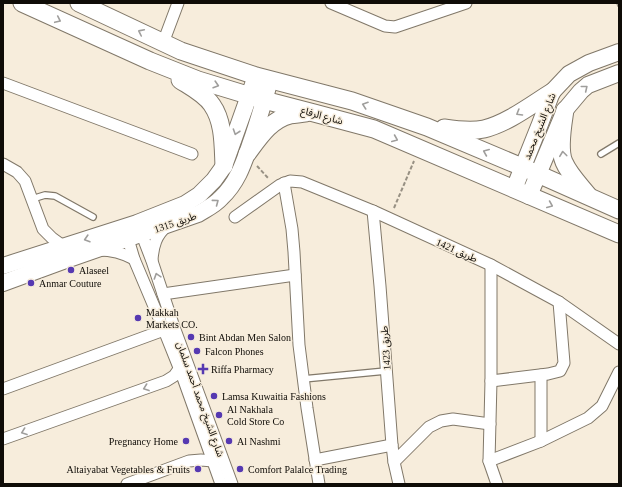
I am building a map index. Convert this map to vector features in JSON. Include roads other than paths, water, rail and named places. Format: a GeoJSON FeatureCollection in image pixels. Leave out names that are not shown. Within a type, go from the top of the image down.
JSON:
{"type":"FeatureCollection","features":[{"type":"Feature","properties":{"kind":"main road","name":"شارع الرفاع"},"geometry":{"type":"LineString","coordinates":[[22,3],[150,61],[198,80],[257,98],[374,129],[619,234]]}},
{"type":"Feature","properties":{"kind":"main road"},"geometry":{"type":"LineString","coordinates":[[79,3],[181,51],[263,78],[352,101],[427,127],[619,210]]}},
{"type":"Feature","properties":{"kind":"main road"},"geometry":{"type":"LineString","coordinates":[[150,61],[198,91],[212,104],[218,116],[221,129],[224,166]]}},
{"type":"Feature","properties":{"kind":"main road"},"geometry":{"type":"LineString","coordinates":[[427,127],[466,131],[494,126],[517,114],[552,92]]}},
{"type":"Feature","properties":{"kind":"main road"},"geometry":{"type":"LineString","coordinates":[[565,110],[561,144],[564,161],[573,176],[591,198]]}},
{"type":"Feature","properties":{"kind":"main road"},"geometry":{"type":"LineString","coordinates":[[247,154],[267,128],[278,120],[290,115],[314,113]]}},
{"type":"Feature","properties":{"kind":"street"},"geometry":{"type":"LineString","coordinates":[[162,43],[178,3]]}},
{"type":"Feature","properties":{"kind":"street"},"geometry":{"type":"LineString","coordinates":[[331,3],[385,26],[395,27],[466,3]]}},
{"type":"Feature","properties":{"kind":"street","name":"شارع الشيخ محمد"},"geometry":{"type":"LineString","coordinates":[[530,171],[540,124],[552,92],[569,74],[589,63],[619,52]]}},
{"type":"Feature","properties":{"kind":"street","name":"شارع الشيخ محمد"},"geometry":{"type":"LineString","coordinates":[[521,193],[530,171],[565,110],[588,85],[619,73]]}},
{"type":"Feature","properties":{"kind":"street","name":"طريق 1315"},"geometry":{"type":"LineString","coordinates":[[3,266],[58,253],[133,231],[170,224],[198,214],[212,206],[228,191],[240,173],[247,154],[257,98],[263,78]]}},
{"type":"Feature","properties":{"kind":"street"},"geometry":{"type":"LineString","coordinates":[[3,83],[192,154]]}},
{"type":"Feature","properties":{"kind":"street","name":"طريق 1315"},"geometry":{"type":"LineString","coordinates":[[3,283],[58,253],[89,252],[133,231],[199,195],[214,180],[224,166],[257,98]]}},
{"type":"Feature","properties":{"kind":"street"},"geometry":{"type":"LineString","coordinates":[[4,166],[12,169],[25,181],[44,229],[42,238],[45,247],[58,253]]}},
{"type":"Feature","properties":{"kind":"street","name":"طريق 1421"},"geometry":{"type":"LineString","coordinates":[[280,185],[290,181],[302,182],[372,211],[491,265],[559,302],[619,344]]}},
{"type":"Feature","properties":{"kind":"street"},"geometry":{"type":"LineString","coordinates":[[235,217],[280,185],[292,229],[299,345],[319,484]]}},
{"type":"Feature","properties":{"kind":"street","name":"طريق 1423"},"geometry":{"type":"LineString","coordinates":[[372,211],[380,286],[392,445],[399,484]]}},
{"type":"Feature","properties":{"kind":"street"},"geometry":{"type":"LineString","coordinates":[[152,260],[153,248],[157,237],[170,224]]}},
{"type":"Feature","properties":{"kind":"street","name":"شارع الشيخ محمد أحمد سلمان"},"geometry":{"type":"LineString","coordinates":[[133,231],[134,259],[180,369],[221,484]]}},
{"type":"Feature","properties":{"kind":"street","name":"شارع الشيخ محمد أحمد سلمان"},"geometry":{"type":"LineString","coordinates":[[133,231],[152,260],[232,484]]}},
{"type":"Feature","properties":{"kind":"street"},"geometry":{"type":"LineString","coordinates":[[89,252],[97,250],[112,251],[134,259]]}},
{"type":"Feature","properties":{"kind":"street"},"geometry":{"type":"LineString","coordinates":[[491,265],[489,461],[497,484]]}},
{"type":"Feature","properties":{"kind":"street"},"geometry":{"type":"LineString","coordinates":[[163,294],[295,275]]}},
{"type":"Feature","properties":{"kind":"street"},"geometry":{"type":"LineString","coordinates":[[491,381],[548,374],[560,371],[564,363],[559,302]]}},
{"type":"Feature","properties":{"kind":"street"},"geometry":{"type":"LineString","coordinates":[[3,389],[164,330]]}},
{"type":"Feature","properties":{"kind":"street"},"geometry":{"type":"LineString","coordinates":[[3,439],[166,380],[174,376],[180,369]]}},
{"type":"Feature","properties":{"kind":"street"},"geometry":{"type":"LineString","coordinates":[[489,461],[541,441],[588,418],[602,406],[619,372]]}},
{"type":"Feature","properties":{"kind":"street"},"geometry":{"type":"LineString","coordinates":[[541,375],[541,441]]}},
{"type":"Feature","properties":{"kind":"street"},"geometry":{"type":"LineString","coordinates":[[394,462],[429,427],[440,421],[453,419],[490,424]]}},
{"type":"Feature","properties":{"kind":"street"},"geometry":{"type":"LineString","coordinates":[[189,461],[206,442]]}},
{"type":"Feature","properties":{"kind":"street"},"geometry":{"type":"LineString","coordinates":[[315,460],[392,445]]}},
{"type":"Feature","properties":{"kind":"street"},"geometry":{"type":"LineString","coordinates":[[127,484],[189,461],[213,461]]}},
{"type":"Feature","properties":{"kind":"lane"},"geometry":{"type":"LineString","coordinates":[[601,154],[619,143]]}},
{"type":"Feature","properties":{"kind":"lane"},"geometry":{"type":"LineString","coordinates":[[32,199],[45,195],[55,196],[94,217]]}},
{"type":"Feature","properties":{"kind":"lane"},"geometry":{"type":"LineString","coordinates":[[303,379],[386,371]]}},
{"type":"Feature","properties":{"kind":"place","name":"Alaseel"},"geometry":{"type":"Point","coordinates":[71,270]}},
{"type":"Feature","properties":{"kind":"place","name":"Anmar Couture"},"geometry":{"type":"Point","coordinates":[31,283]}},
{"type":"Feature","properties":{"kind":"place","name":"Makkah Markets CO."},"geometry":{"type":"Point","coordinates":[138,318]}},
{"type":"Feature","properties":{"kind":"place","name":"Bint Abdan Men Salon"},"geometry":{"type":"Point","coordinates":[191,337]}},
{"type":"Feature","properties":{"kind":"place","name":"Falcon Phones"},"geometry":{"type":"Point","coordinates":[197,351]}},
{"type":"Feature","properties":{"kind":"place","name":"Riffa Pharmacy"},"geometry":{"type":"Point","coordinates":[203,369]}},
{"type":"Feature","properties":{"kind":"place","name":"Lamsa Kuwaitia Fashions"},"geometry":{"type":"Point","coordinates":[214,396]}},
{"type":"Feature","properties":{"kind":"place","name":"Al Nakhala Cold Store Co"},"geometry":{"type":"Point","coordinates":[219,415]}},
{"type":"Feature","properties":{"kind":"place","name":"Pregnancy Home"},"geometry":{"type":"Point","coordinates":[186,441]}},
{"type":"Feature","properties":{"kind":"place","name":"Al Nashmi"},"geometry":{"type":"Point","coordinates":[229,441]}},
{"type":"Feature","properties":{"kind":"place","name":"Altaiyabat Vegetables & Fruits"},"geometry":{"type":"Point","coordinates":[198,469]}},
{"type":"Feature","properties":{"kind":"place","name":"Comfort Palalce Trading"},"geometry":{"type":"Point","coordinates":[240,469]}}]}
